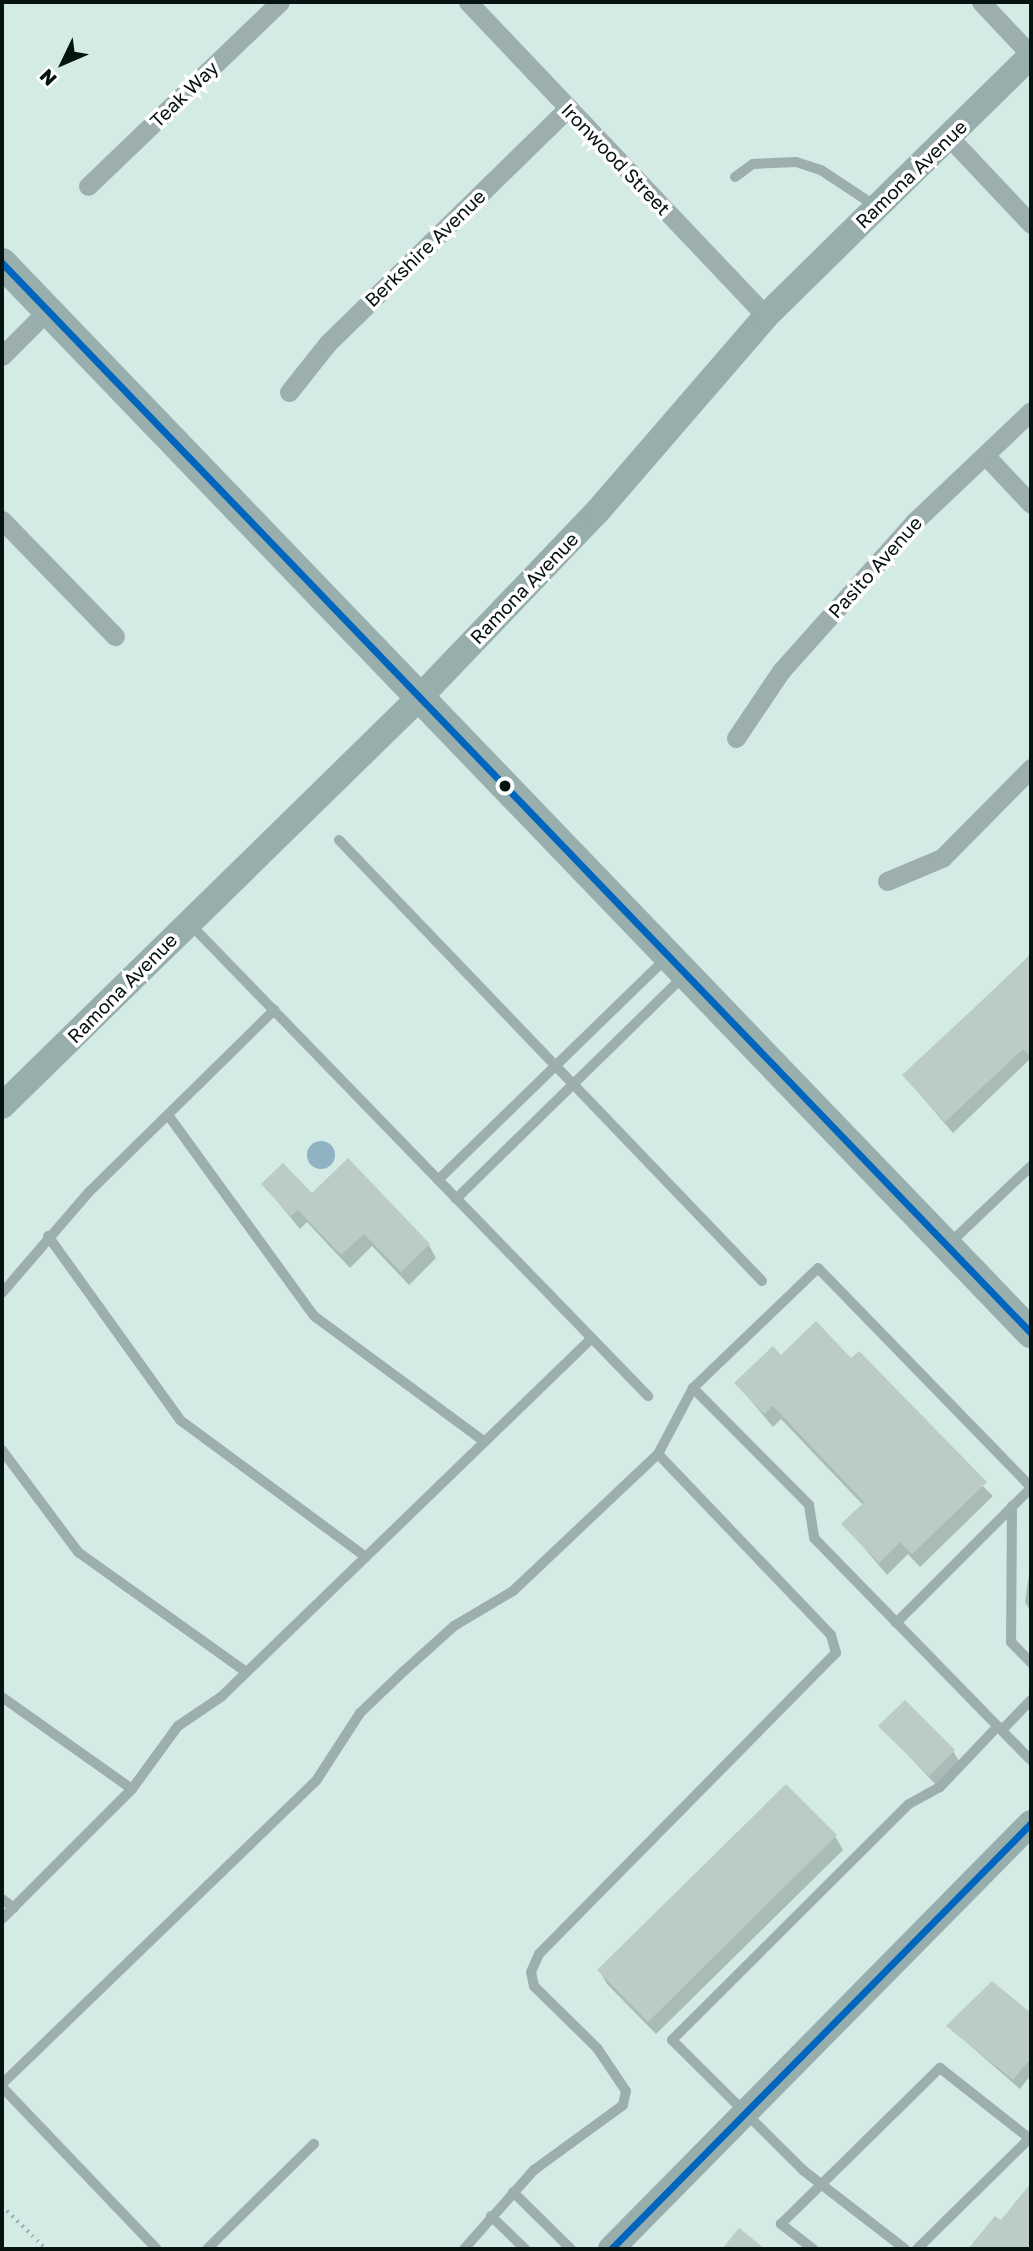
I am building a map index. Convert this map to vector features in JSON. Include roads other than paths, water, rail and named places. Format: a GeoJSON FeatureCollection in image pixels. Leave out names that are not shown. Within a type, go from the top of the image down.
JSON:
{"type":"FeatureCollection","features":[{"type":"Feature","properties":{"kind":"main road"},"geometry":{"type":"LineString","coordinates":[[2,262],[421,696],[676,967],[1031,1333]]}},
{"type":"Feature","properties":{"kind":"street","name":"Teak Way"},"geometry":{"type":"LineString","coordinates":[[88,186],[280,2]]}},
{"type":"Feature","properties":{"kind":"street","name":"Ironwood Street"},"geometry":{"type":"LineString","coordinates":[[468,2],[766,316]]}},
{"type":"Feature","properties":{"kind":"street"},"geometry":{"type":"LineString","coordinates":[[981,2],[1031,55]]}},
{"type":"Feature","properties":{"kind":"street","name":"Ramona Avenue"},"geometry":{"type":"LineString","coordinates":[[2,1106],[421,696],[597,512],[766,316],[1031,55]]}},
{"type":"Feature","properties":{"kind":"street","name":"Berkshire Avenue"},"geometry":{"type":"LineString","coordinates":[[289,392],[328,342],[568,108]]}},
{"type":"Feature","properties":{"kind":"street"},"geometry":{"type":"LineString","coordinates":[[949,137],[1031,224]]}},
{"type":"Feature","properties":{"kind":"street"},"geometry":{"type":"LineString","coordinates":[[2,356],[48,310]]}},
{"type":"Feature","properties":{"kind":"street","name":"Pasito Avenue"},"geometry":{"type":"LineString","coordinates":[[736,738],[781,671],[914,522],[1031,411]]}},
{"type":"Feature","properties":{"kind":"street"},"geometry":{"type":"LineString","coordinates":[[985,455],[1031,504]]}},
{"type":"Feature","properties":{"kind":"street"},"geometry":{"type":"LineString","coordinates":[[2,520],[116,636]]}},
{"type":"Feature","properties":{"kind":"street"},"geometry":{"type":"LineString","coordinates":[[887,881],[942,858],[1031,768]]}},
{"type":"Feature","properties":{"kind":"street"},"geometry":{"type":"LineString","coordinates":[[611,2249],[1031,1823]]}},
{"type":"Feature","properties":{"kind":"lane"},"geometry":{"type":"LineString","coordinates":[[735,177],[753,164],[796,162],[821,170],[877,208]]}},
{"type":"Feature","properties":{"kind":"lane"},"geometry":{"type":"LineString","coordinates":[[339,840],[762,1281]]}},
{"type":"Feature","properties":{"kind":"lane"},"geometry":{"type":"LineString","coordinates":[[188,922],[648,1396]]}},
{"type":"Feature","properties":{"kind":"lane"},"geometry":{"type":"LineString","coordinates":[[438,1180],[555,1066],[676,967]]}},
{"type":"Feature","properties":{"kind":"lane"},"geometry":{"type":"LineString","coordinates":[[456,1199],[573,1085],[676,967]]}},
{"type":"Feature","properties":{"kind":"lane"},"geometry":{"type":"LineString","coordinates":[[2,1293],[48,1236],[274,1010]]}},
{"type":"Feature","properties":{"kind":"lane"},"geometry":{"type":"LineString","coordinates":[[168,1115],[314,1316],[485,1442]]}},
{"type":"Feature","properties":{"kind":"lane"},"geometry":{"type":"LineString","coordinates":[[947,1246],[1031,1166]]}},
{"type":"Feature","properties":{"kind":"lane"},"geometry":{"type":"LineString","coordinates":[[48,1236],[180,1420],[366,1557]]}},
{"type":"Feature","properties":{"kind":"lane"},"geometry":{"type":"LineString","coordinates":[[157,2249],[2,2085],[316,1781],[360,1713],[454,1626],[513,1591],[658,1454],[694,1388],[818,1268],[1031,1487],[895,1623]]}},
{"type":"Feature","properties":{"kind":"lane"},"geometry":{"type":"LineString","coordinates":[[2,1919],[132,1789],[178,1726],[246,1672],[592,1338]]}},
{"type":"Feature","properties":{"kind":"lane"},"geometry":{"type":"LineString","coordinates":[[694,1388],[809,1505],[814,1538],[1031,1760]]}},
{"type":"Feature","properties":{"kind":"lane"},"geometry":{"type":"LineString","coordinates":[[2,1450],[78,1552],[246,1672]]}},
{"type":"Feature","properties":{"kind":"lane"},"geometry":{"type":"LineString","coordinates":[[464,2249],[534,2170],[609,2122],[626,2091],[597,2048],[534,1986],[531,1972],[539,1954],[836,1653],[831,1635],[658,1454]]}},
{"type":"Feature","properties":{"kind":"lane"},"geometry":{"type":"LineString","coordinates":[[1012,1506],[1011,1642],[1031,1663]]}},
{"type":"Feature","properties":{"kind":"lane"},"geometry":{"type":"LineString","coordinates":[[2,1697],[132,1789]]}},
{"type":"Feature","properties":{"kind":"lane"},"geometry":{"type":"LineString","coordinates":[[905,2249],[819,2182],[744,2113],[672,2040],[909,1804],[940,1787],[1031,1700]]}},
{"type":"Feature","properties":{"kind":"lane"},"geometry":{"type":"LineString","coordinates":[[2,1899],[14,1908]]}},
{"type":"Feature","properties":{"kind":"lane"},"geometry":{"type":"LineString","coordinates":[[813,2249],[781,2224],[819,2182],[940,2068],[1030,2138],[917,2249]]}},
{"type":"Feature","properties":{"kind":"lane"},"geometry":{"type":"LineString","coordinates":[[207,2249],[314,2144]]}},
{"type":"Feature","properties":{"kind":"lane"},"geometry":{"type":"LineString","coordinates":[[513,2192],[571,2249]]}},
{"type":"Feature","properties":{"kind":"lane"},"geometry":{"type":"LineString","coordinates":[[491,2216],[525,2249]]}},
{"type":"Feature","properties":{"kind":"water"},"geometry":{"type":"Polygon","coordinates":[[[321,1141],[331,1145],[335,1155],[331,1165],[321,1169],[311,1165],[307,1155],[311,1145],[321,1141]]]}}]}
